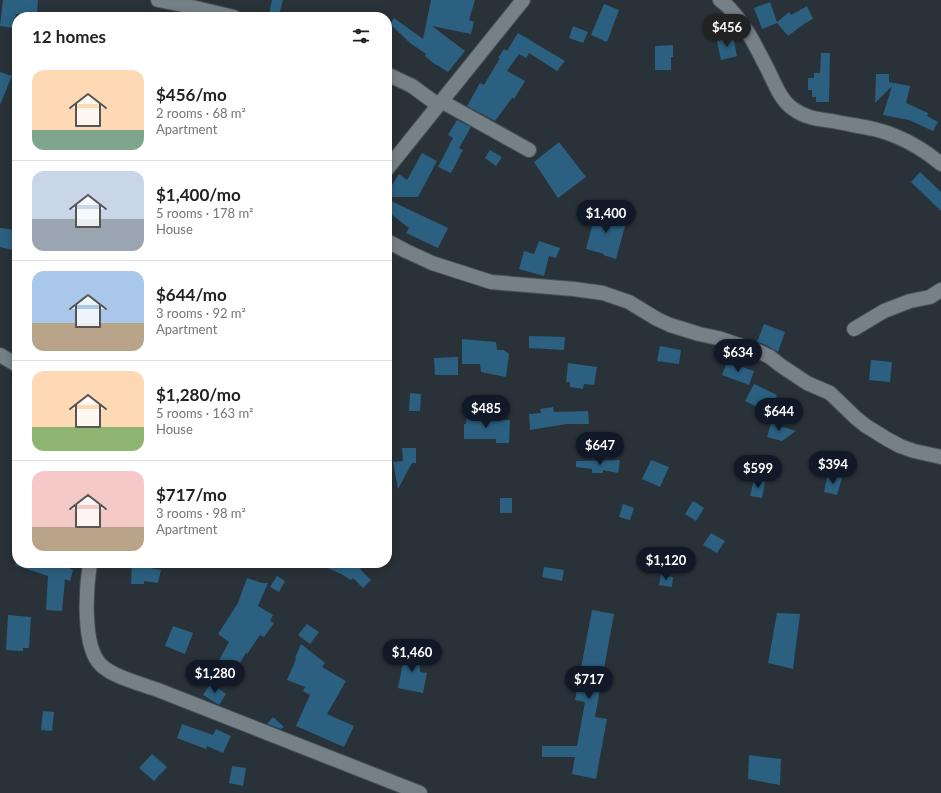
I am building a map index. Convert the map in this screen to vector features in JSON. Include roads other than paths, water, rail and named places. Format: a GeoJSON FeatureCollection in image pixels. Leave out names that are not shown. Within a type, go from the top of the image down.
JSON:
{"type":"FeatureCollection","features":[{"type":"Feature","properties":{"kind":"street"},"geometry":{"type":"LineString","coordinates":[[158,0],[213,12]]}},
{"type":"Feature","properties":{"kind":"street"},"geometry":{"type":"LineString","coordinates":[[392,163],[523,0]]}},
{"type":"Feature","properties":{"kind":"street"},"geometry":{"type":"LineString","coordinates":[[720,0],[731,10],[744,26],[779,91],[791,108],[811,118],[874,129],[888,133],[925,151],[941,164]]}},
{"type":"Feature","properties":{"kind":"street"},"geometry":{"type":"LineString","coordinates":[[392,76],[529,150]]}},
{"type":"Feature","properties":{"kind":"street"},"geometry":{"type":"LineString","coordinates":[[392,244],[432,263],[491,282],[603,293],[629,302],[657,320],[670,325],[740,345],[770,357],[806,383],[830,393],[861,422],[887,439],[914,451],[941,457]]}},
{"type":"Feature","properties":{"kind":"street"},"geometry":{"type":"LineString","coordinates":[[854,329],[884,311],[930,297],[941,290]]}},
{"type":"Feature","properties":{"kind":"street"},"geometry":{"type":"LineString","coordinates":[[0,355],[12,362]]}},
{"type":"Feature","properties":{"kind":"street"},"geometry":{"type":"LineString","coordinates":[[90,568],[87,602],[88,628],[93,652],[102,666],[126,679],[158,690],[420,793]]}}]}
